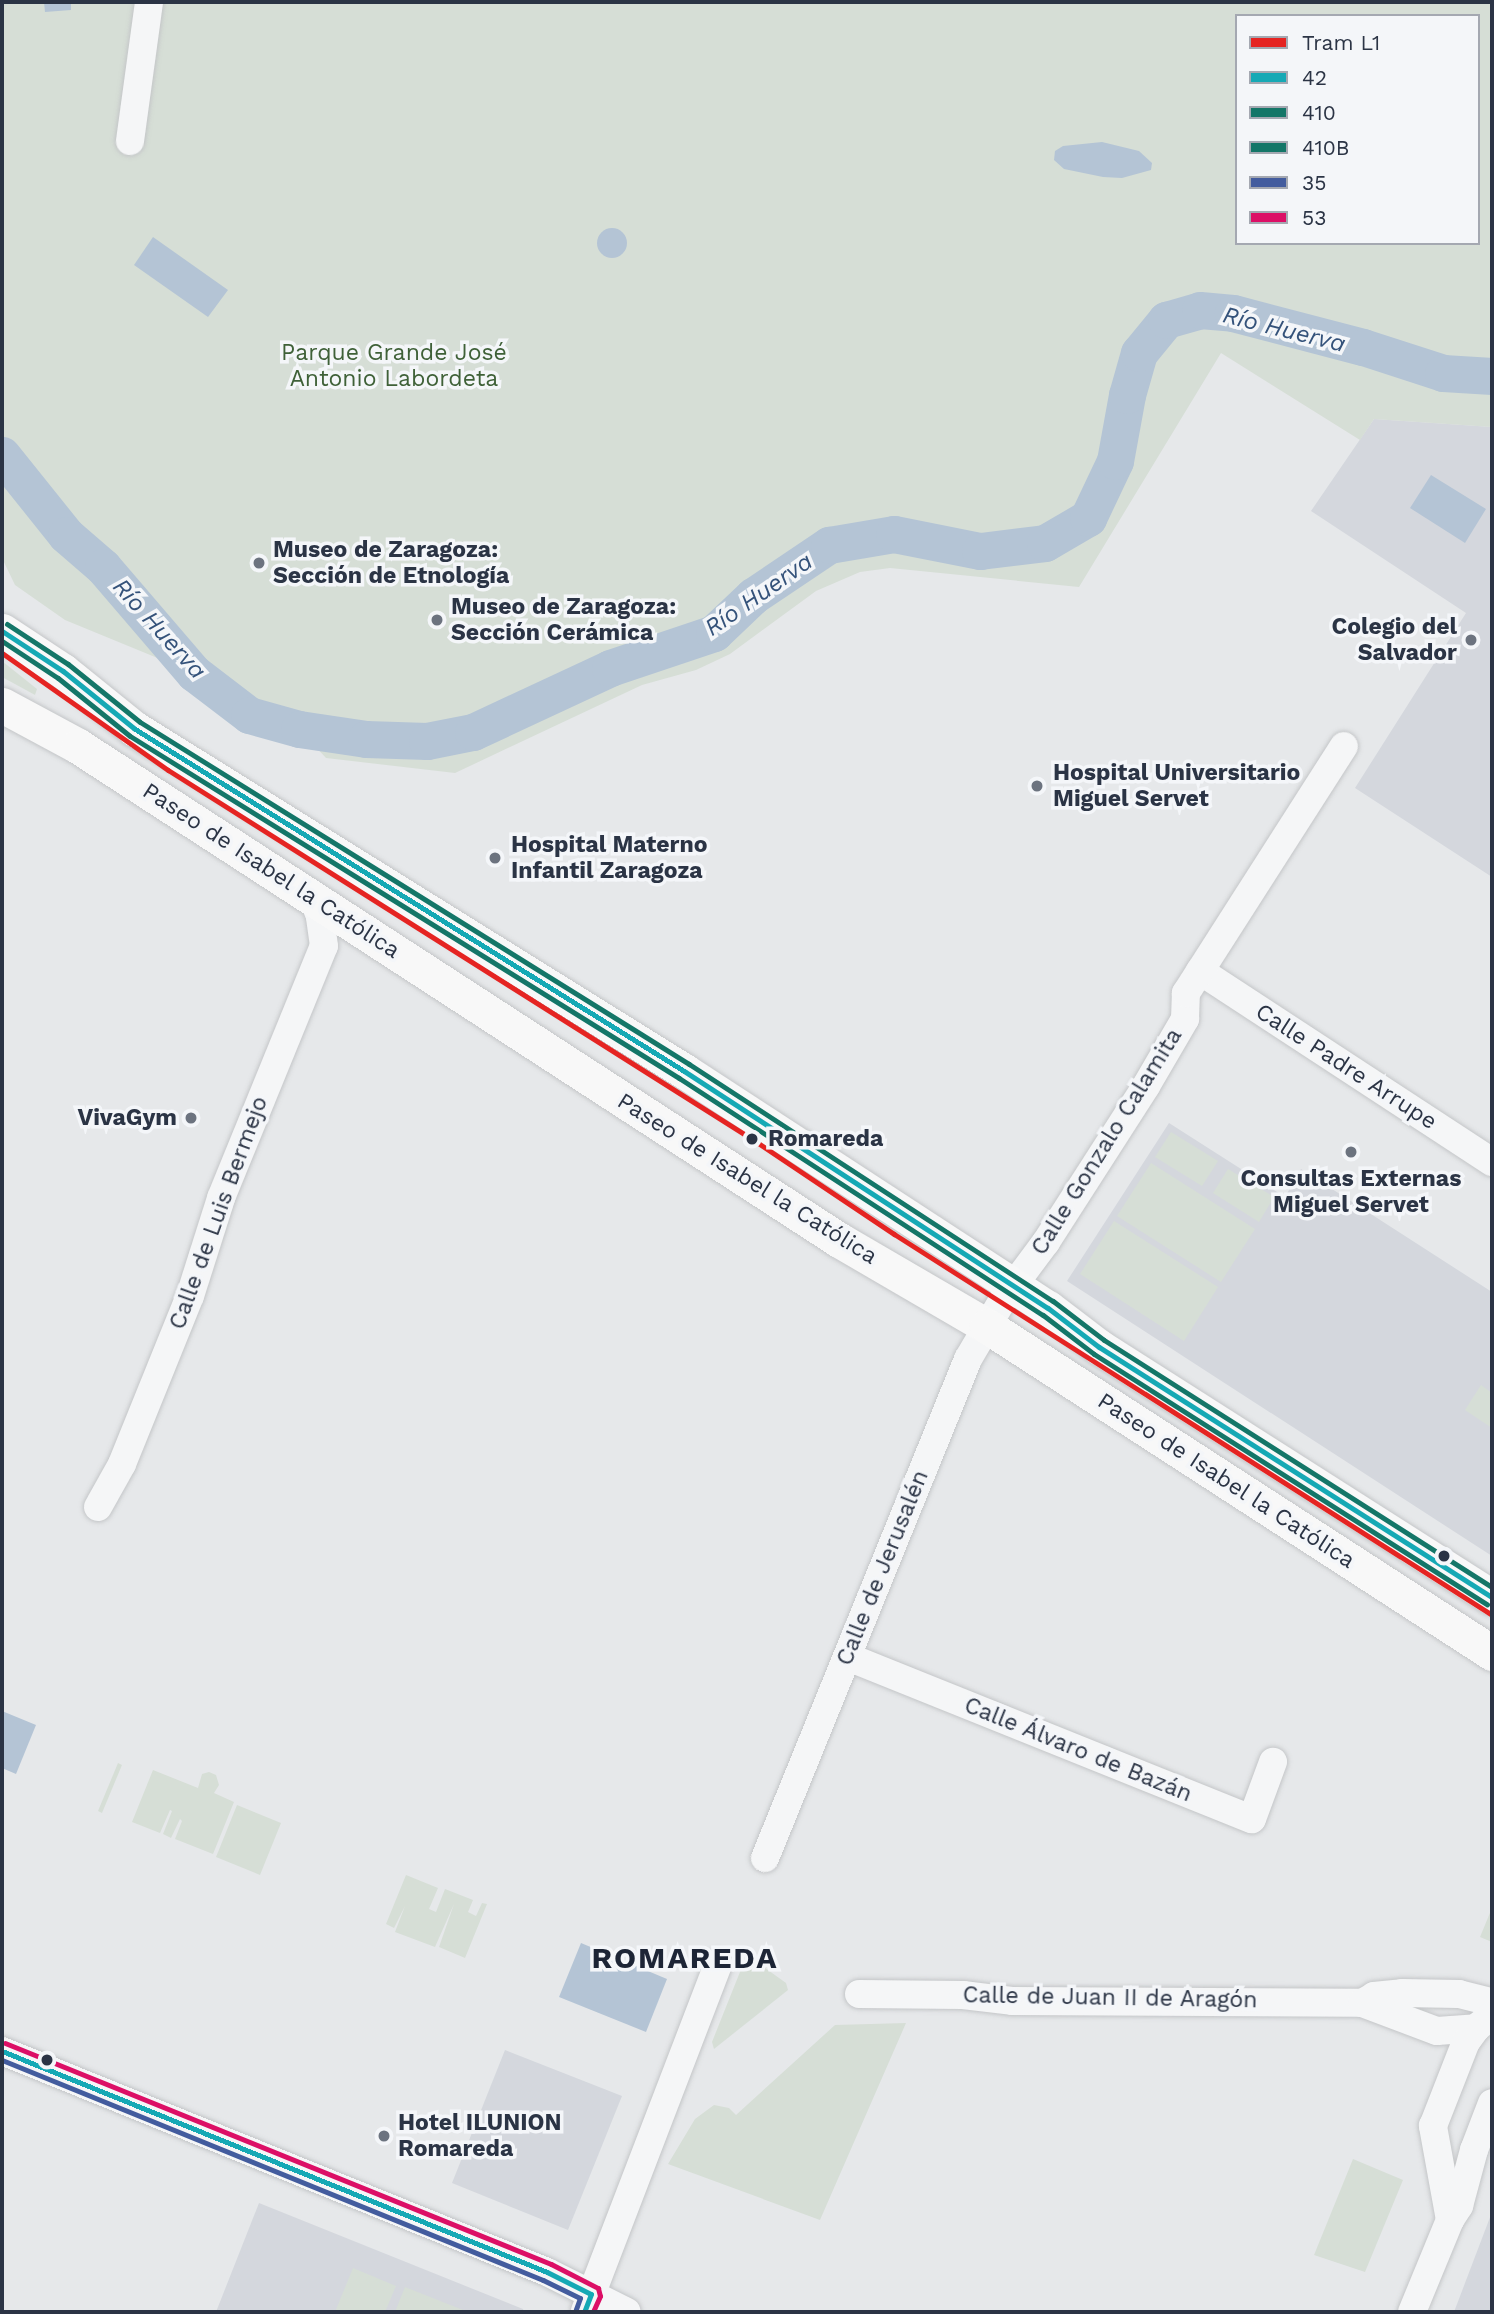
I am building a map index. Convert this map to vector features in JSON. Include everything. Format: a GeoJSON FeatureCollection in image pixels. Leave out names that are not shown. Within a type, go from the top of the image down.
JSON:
{"type":"FeatureCollection","features":[{"type":"Feature","properties":{"kind":"main road","name":"Paseo de Isabel la Católica"},"geometry":{"type":"LineString","coordinates":[[2,631],[63,671],[135,729],[684,1071],[1013,1285],[1099,1347],[1492,1597]]}},
{"type":"Feature","properties":{"kind":"main road","name":"Paseo de Isabel la Católica"},"geometry":{"type":"LineString","coordinates":[[2,705],[78,746],[311,894],[370,937],[828,1232],[986,1326],[1492,1653]]}},
{"type":"Feature","properties":{"kind":"street"},"geometry":{"type":"LineString","coordinates":[[130,141],[149,2]]}},
{"type":"Feature","properties":{"kind":"street","name":"Calle Gonzalo Calamita"},"geometry":{"type":"LineString","coordinates":[[1013,1285],[1046,1241],[1146,1086],[1185,1019],[1186,993],[1344,746]]}},
{"type":"Feature","properties":{"kind":"street"},"geometry":{"type":"LineString","coordinates":[[311,894],[320,916],[324,946],[370,937]]}},
{"type":"Feature","properties":{"kind":"street","name":"Calle de Luis Bermejo"},"geometry":{"type":"LineString","coordinates":[[98,1507],[114,1480],[190,1296],[221,1198],[324,946]]}},
{"type":"Feature","properties":{"kind":"street","name":"Calle Padre Arrupe"},"geometry":{"type":"LineString","coordinates":[[1200,971],[1492,1162]]}},
{"type":"Feature","properties":{"kind":"street","name":"Calle de Jerusalén"},"geometry":{"type":"LineString","coordinates":[[765,1858],[968,1359],[1013,1285]]}},
{"type":"Feature","properties":{"kind":"street","name":"Calle Álvaro de Bazán"},"geometry":{"type":"LineString","coordinates":[[848,1657],[1252,1819],[1273,1762]]}},
{"type":"Feature","properties":{"kind":"street"},"geometry":{"type":"LineString","coordinates":[[588,2303],[719,1964]]}},
{"type":"Feature","properties":{"kind":"street","name":"Calle de Juan II de Aragón"},"geometry":{"type":"LineString","coordinates":[[1362,2003],[1374,1996],[1402,1993],[1459,1994],[1492,2002]]}},
{"type":"Feature","properties":{"kind":"street","name":"Calle de Juan II de Aragón"},"geometry":{"type":"LineString","coordinates":[[859,1994],[963,1994],[1012,2001],[1362,2003],[1437,2031],[1484,2022]]}},
{"type":"Feature","properties":{"kind":"street"},"geometry":{"type":"LineString","coordinates":[[1450,2220],[1447,2193],[1432,2133],[1457,2059],[1484,2022]]}},
{"type":"Feature","properties":{"kind":"street"},"geometry":{"type":"LineString","coordinates":[[1437,2031],[1457,2059]]}},
{"type":"Feature","properties":{"kind":"street"},"geometry":{"type":"LineString","coordinates":[[2,2051],[547,2272],[588,2303],[627,2312]]}},
{"type":"Feature","properties":{"kind":"street"},"geometry":{"type":"LineString","coordinates":[[1412,2312],[1450,2220],[1462,2199],[1474,2150],[1492,2103]]}},
{"type":"Feature","properties":{"kind":"shaded area","name":"Colegio del Salvador"},"geometry":{"type":"Polygon","coordinates":[[[1374,419],[1492,427],[1492,877],[1355,788],[1466,613],[1311,511],[1374,419]]]}},
{"type":"Feature","properties":{"kind":"shaded area"},"geometry":{"type":"Polygon","coordinates":[[[1169,1123],[1285,1197],[1301,1169],[1492,1292],[1492,1556],[1067,1281],[1169,1123]]]}},
{"type":"Feature","properties":{"kind":"shaded area"},"geometry":{"type":"Polygon","coordinates":[[[505,2050],[622,2096],[568,2230],[452,2183],[505,2050]]]}},
{"type":"Feature","properties":{"kind":"shaded area"},"geometry":{"type":"Polygon","coordinates":[[[259,2203],[523,2309],[524,2312],[216,2312],[259,2203]]]}},
{"type":"Feature","properties":{"kind":"shaded area"},"geometry":{"type":"Polygon","coordinates":[[[1492,2212],[1492,2312],[1454,2312],[1492,2212]]]}},
{"type":"Feature","properties":{"kind":"green space","name":"Parque Grande José Antonio Labordeta"},"geometry":{"type":"Polygon","coordinates":[[[2,2],[1492,2],[1492,427],[1374,419],[1360,440],[1221,353],[1079,587],[890,568],[860,572],[816,591],[730,654],[696,670],[642,685],[455,773],[326,758],[299,729],[249,715],[194,673],[65,620],[15,585],[2,558],[2,2]],[[319,732],[366,739],[427,741],[465,733],[396,738],[319,732]]]}},
{"type":"Feature","properties":{"kind":"green space"},"geometry":{"type":"Polygon","coordinates":[[[2,661],[37,689],[35,695],[2,677],[2,661]]]}},
{"type":"Feature","properties":{"kind":"green space"},"geometry":{"type":"Polygon","coordinates":[[[1171,1132],[1218,1161],[1202,1186],[1155,1157],[1171,1132]]]}},
{"type":"Feature","properties":{"kind":"green space"},"geometry":{"type":"Polygon","coordinates":[[[1151,1163],[1255,1229],[1221,1282],[1117,1216],[1151,1163]]]}},
{"type":"Feature","properties":{"kind":"green space"},"geometry":{"type":"Polygon","coordinates":[[[1228,1169],[1274,1197],[1259,1222],[1213,1193],[1228,1169]]]}},
{"type":"Feature","properties":{"kind":"green space"},"geometry":{"type":"Polygon","coordinates":[[[1114,1221],[1218,1287],[1184,1341],[1080,1274],[1114,1221]]]}},
{"type":"Feature","properties":{"kind":"green space"},"geometry":{"type":"Polygon","coordinates":[[[1481,1385],[1492,1393],[1492,1428],[1465,1410],[1481,1385]]]}},
{"type":"Feature","properties":{"kind":"green space"},"geometry":{"type":"Polygon","coordinates":[[[118,1763],[122,1765],[102,1813],[98,1811],[118,1763]]]}},
{"type":"Feature","properties":{"kind":"green space"},"geometry":{"type":"Polygon","coordinates":[[[153,1770],[198,1788],[202,1774],[209,1772],[216,1775],[219,1785],[214,1793],[234,1802],[213,1854],[175,1839],[182,1821],[180,1819],[171,1838],[163,1834],[172,1811],[170,1810],[160,1833],[132,1822],[153,1770]]]}},
{"type":"Feature","properties":{"kind":"green space"},"geometry":{"type":"Polygon","coordinates":[[[237,1805],[281,1823],[260,1875],[216,1857],[237,1805]]]}},
{"type":"Feature","properties":{"kind":"green space"},"geometry":{"type":"Polygon","coordinates":[[[406,1875],[438,1888],[429,1909],[436,1912],[445,1889],[473,1900],[468,1912],[476,1916],[482,1903],[487,1904],[465,1958],[439,1947],[454,1904],[435,1947],[395,1932],[405,1906],[394,1928],[386,1924],[406,1875]]]}},
{"type":"Feature","properties":{"kind":"green space"},"geometry":{"type":"Polygon","coordinates":[[[1492,1908],[1492,1942],[1480,1937],[1492,1908]]]}},
{"type":"Feature","properties":{"kind":"green space"},"geometry":{"type":"Polygon","coordinates":[[[750,1957],[786,1983],[788,1990],[714,2049],[712,2042],[744,1962],[750,1957]]]}},
{"type":"Feature","properties":{"kind":"green space"},"geometry":{"type":"Polygon","coordinates":[[[906,2023],[820,2220],[668,2164],[695,2119],[714,2105],[729,2108],[736,2115],[835,2025],[906,2023]]]}},
{"type":"Feature","properties":{"kind":"green space"},"geometry":{"type":"Polygon","coordinates":[[[1353,2159],[1403,2180],[1365,2272],[1314,2255],[1353,2159]]]}},
{"type":"Feature","properties":{"kind":"green space"},"geometry":{"type":"Polygon","coordinates":[[[353,2268],[396,2286],[385,2312],[335,2312],[353,2268]]]}},
{"type":"Feature","properties":{"kind":"green space"},"geometry":{"type":"Polygon","coordinates":[[[405,2287],[468,2312],[395,2312],[405,2287]]]}},
{"type":"Feature","properties":{"kind":"water"},"geometry":{"type":"Polygon","coordinates":[[[44,2],[71,2],[71,10],[45,12],[44,2]]]}},
{"type":"Feature","properties":{"kind":"water"},"geometry":{"type":"Polygon","coordinates":[[[1102,142],[1139,151],[1152,163],[1151,170],[1122,178],[1103,177],[1064,169],[1054,160],[1055,151],[1063,146],[1102,142]]]}},
{"type":"Feature","properties":{"kind":"water"},"geometry":{"type":"Polygon","coordinates":[[[612,228],[618,229],[626,237],[626,249],[618,257],[612,258],[606,257],[598,249],[597,243],[598,237],[606,229],[612,228]]]}},
{"type":"Feature","properties":{"kind":"water"},"geometry":{"type":"Polygon","coordinates":[[[153,237],[228,290],[208,317],[134,265],[153,237]]]}},
{"type":"Feature","properties":{"kind":"water"},"geometry":{"type":"Polygon","coordinates":[[[1431,475],[1486,509],[1465,543],[1410,508],[1431,475]]]}},
{"type":"Feature","properties":{"kind":"water"},"geometry":{"type":"Polygon","coordinates":[[[2,1711],[36,1725],[16,1774],[2,1768],[2,1711]]]}},
{"type":"Feature","properties":{"kind":"water"},"geometry":{"type":"Polygon","coordinates":[[[581,1943],[667,1979],[646,2032],[559,1997],[581,1943]]]}},
{"type":"Feature","properties":{"kind":"waterway","name":"Río Huerva"},"geometry":{"type":"LineString","coordinates":[[2,455],[66,535],[103,567],[194,673],[249,715],[299,729],[366,739],[427,741],[473,732],[610,668],[714,633],[753,596],[829,545],[894,534],[980,551],[1045,543],[1088,518],[1115,461],[1127,395],[1139,353],[1166,320],[1200,310],[1233,313],[1363,347],[1443,373],[1492,376]]}},
{"type":"Feature","properties":{"kind":"tram line","name":"L1"},"geometry":{"type":"LineString","coordinates":[[2,653],[168,770],[752,1139],[894,1234],[1492,1615]]}},
{"type":"Feature","properties":{"kind":"transit line","name":"410B"},"geometry":{"type":"LineString","coordinates":[[7,624],[68,664],[140,722],[689,1064],[1053,1301],[1104,1340],[1492,1587]]}},
{"type":"Feature","properties":{"kind":"transit line","name":"42"},"geometry":{"type":"LineString","coordinates":[[2,631],[63,671],[135,729],[684,1071],[1048,1308],[1099,1347],[1492,1597]]}},
{"type":"Feature","properties":{"kind":"transit line","name":"410"},"geometry":{"type":"LineString","coordinates":[[2,641],[58,678],[130,736],[679,1078],[1043,1315],[1094,1354],[1487,1604]]}},
{"type":"Feature","properties":{"kind":"transit line","name":"53"},"geometry":{"type":"LineString","coordinates":[[5,2043],[551,2264],[598,2288],[600,2296],[593,2312]]}},
{"type":"Feature","properties":{"kind":"transit line","name":"42"},"geometry":{"type":"LineString","coordinates":[[2,2051],[547,2272],[591,2294],[584,2312]]}},
{"type":"Feature","properties":{"kind":"transit line","name":"35"},"geometry":{"type":"LineString","coordinates":[[2,2060],[543,2280],[580,2298],[576,2309]]}},
{"type":"Feature","properties":{"kind":"place","name":"Museo de Zaragoza: Sección de Etnología"},"geometry":{"type":"Point","coordinates":[259,563]}},
{"type":"Feature","properties":{"kind":"place","name":"Museo de Zaragoza: Sección Cerámica"},"geometry":{"type":"Point","coordinates":[437,620]}},
{"type":"Feature","properties":{"kind":"place","name":"Colegio del Salvador"},"geometry":{"type":"Point","coordinates":[1471,640]}},
{"type":"Feature","properties":{"kind":"place","name":"Hospital Universitario Miguel Servet"},"geometry":{"type":"Point","coordinates":[1037,786]}},
{"type":"Feature","properties":{"kind":"place","name":"Hospital Materno Infantil Zaragoza"},"geometry":{"type":"Point","coordinates":[495,858]}},
{"type":"Feature","properties":{"kind":"place","name":"VivaGym"},"geometry":{"type":"Point","coordinates":[191,1118]}},
{"type":"Feature","properties":{"kind":"place","name":"Romareda"},"geometry":{"type":"Point","coordinates":[752,1139]}},
{"type":"Feature","properties":{"kind":"place","name":"Consultas Externas Miguel Servet"},"geometry":{"type":"Point","coordinates":[1351,1152]}},
{"type":"Feature","properties":{"kind":"place","name":"Hotel ILUNION Romareda"},"geometry":{"type":"Point","coordinates":[384,2136]}},
{"type":"Feature","properties":{"kind":"district","name":"ROMAREDA"},"geometry":{"type":"Point","coordinates":[685,1958]}}]}
